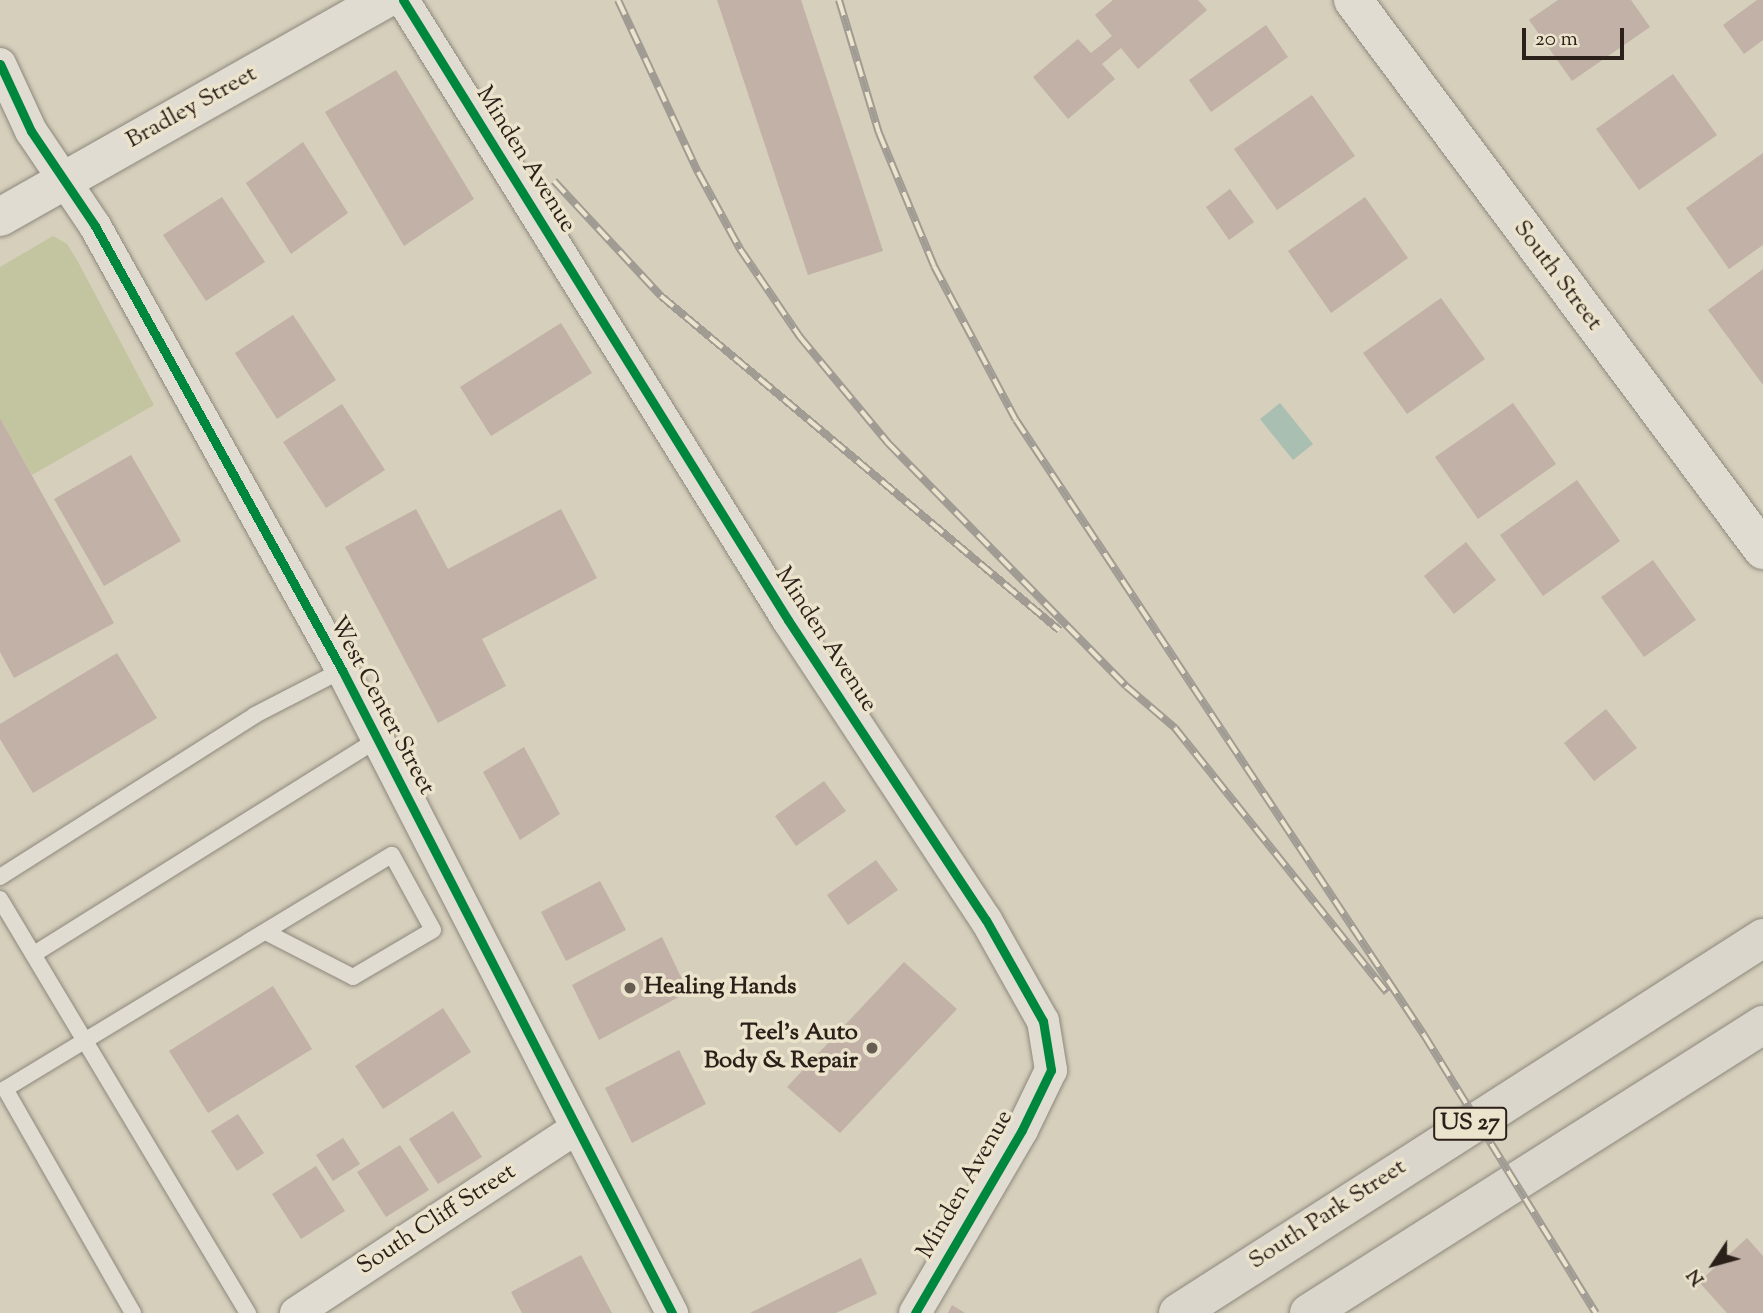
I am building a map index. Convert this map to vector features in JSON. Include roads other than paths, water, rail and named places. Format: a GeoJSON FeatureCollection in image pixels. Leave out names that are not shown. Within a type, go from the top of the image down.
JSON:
{"type":"FeatureCollection","features":[{"type":"Feature","properties":{"kind":"main road","name":"South Park Street"},"geometry":{"type":"LineString","coordinates":[[1178,1313],[1763,938]]}},
{"type":"Feature","properties":{"kind":"main road","name":"US 27"},"geometry":{"type":"LineString","coordinates":[[1309,1313],[1763,1025]]}},
{"type":"Feature","properties":{"kind":"street","name":"Bradley Street"},"geometry":{"type":"LineString","coordinates":[[0,217],[387,0]]}},
{"type":"Feature","properties":{"kind":"street","name":"Minden Avenue"},"geometry":{"type":"LineString","coordinates":[[387,0],[788,620],[986,920],[1043,1021],[1051,1070],[1022,1130],[915,1313]]}},
{"type":"Feature","properties":{"kind":"street","name":"South Street"},"geometry":{"type":"LineString","coordinates":[[1353,0],[1763,550]]}},
{"type":"Feature","properties":{"kind":"street","name":"West Center Street"},"geometry":{"type":"LineString","coordinates":[[0,64],[31,131],[95,226],[342,670],[672,1313]]}},
{"type":"Feature","properties":{"kind":"street","name":"South Cliff Street"},"geometry":{"type":"LineString","coordinates":[[296,1313],[578,1128]]}},
{"type":"Feature","properties":{"kind":"lane"},"geometry":{"type":"LineString","coordinates":[[0,877],[255,715],[342,670]]}},
{"type":"Feature","properties":{"kind":"lane"},"geometry":{"type":"LineString","coordinates":[[34,954],[378,739]]}},
{"type":"Feature","properties":{"kind":"lane"},"geometry":{"type":"LineString","coordinates":[[133,1313],[5,1089],[392,855],[432,930],[353,977],[266,932]]}},
{"type":"Feature","properties":{"kind":"lane"},"geometry":{"type":"LineString","coordinates":[[0,899],[87,1040],[248,1313]]}},
{"type":"Feature","properties":{"kind":"railway"},"geometry":{"type":"LineString","coordinates":[[618,0],[698,172],[740,249],[800,337],[888,443],[1126,686],[1175,728],[1387,993]]}},
{"type":"Feature","properties":{"kind":"railway"},"geometry":{"type":"LineString","coordinates":[[839,0],[879,133],[934,266],[1016,420],[1424,1035],[1596,1313]]}},
{"type":"Feature","properties":{"kind":"railway"},"geometry":{"type":"LineString","coordinates":[[554,181],[661,296],[1059,630]]}},
{"type":"Feature","properties":{"kind":"place","name":"Healing Hands"},"geometry":{"type":"Point","coordinates":[630,988]}},
{"type":"Feature","properties":{"kind":"place","name":"Teel's Auto Body & Repair"},"geometry":{"type":"Point","coordinates":[872,1048]}}]}
